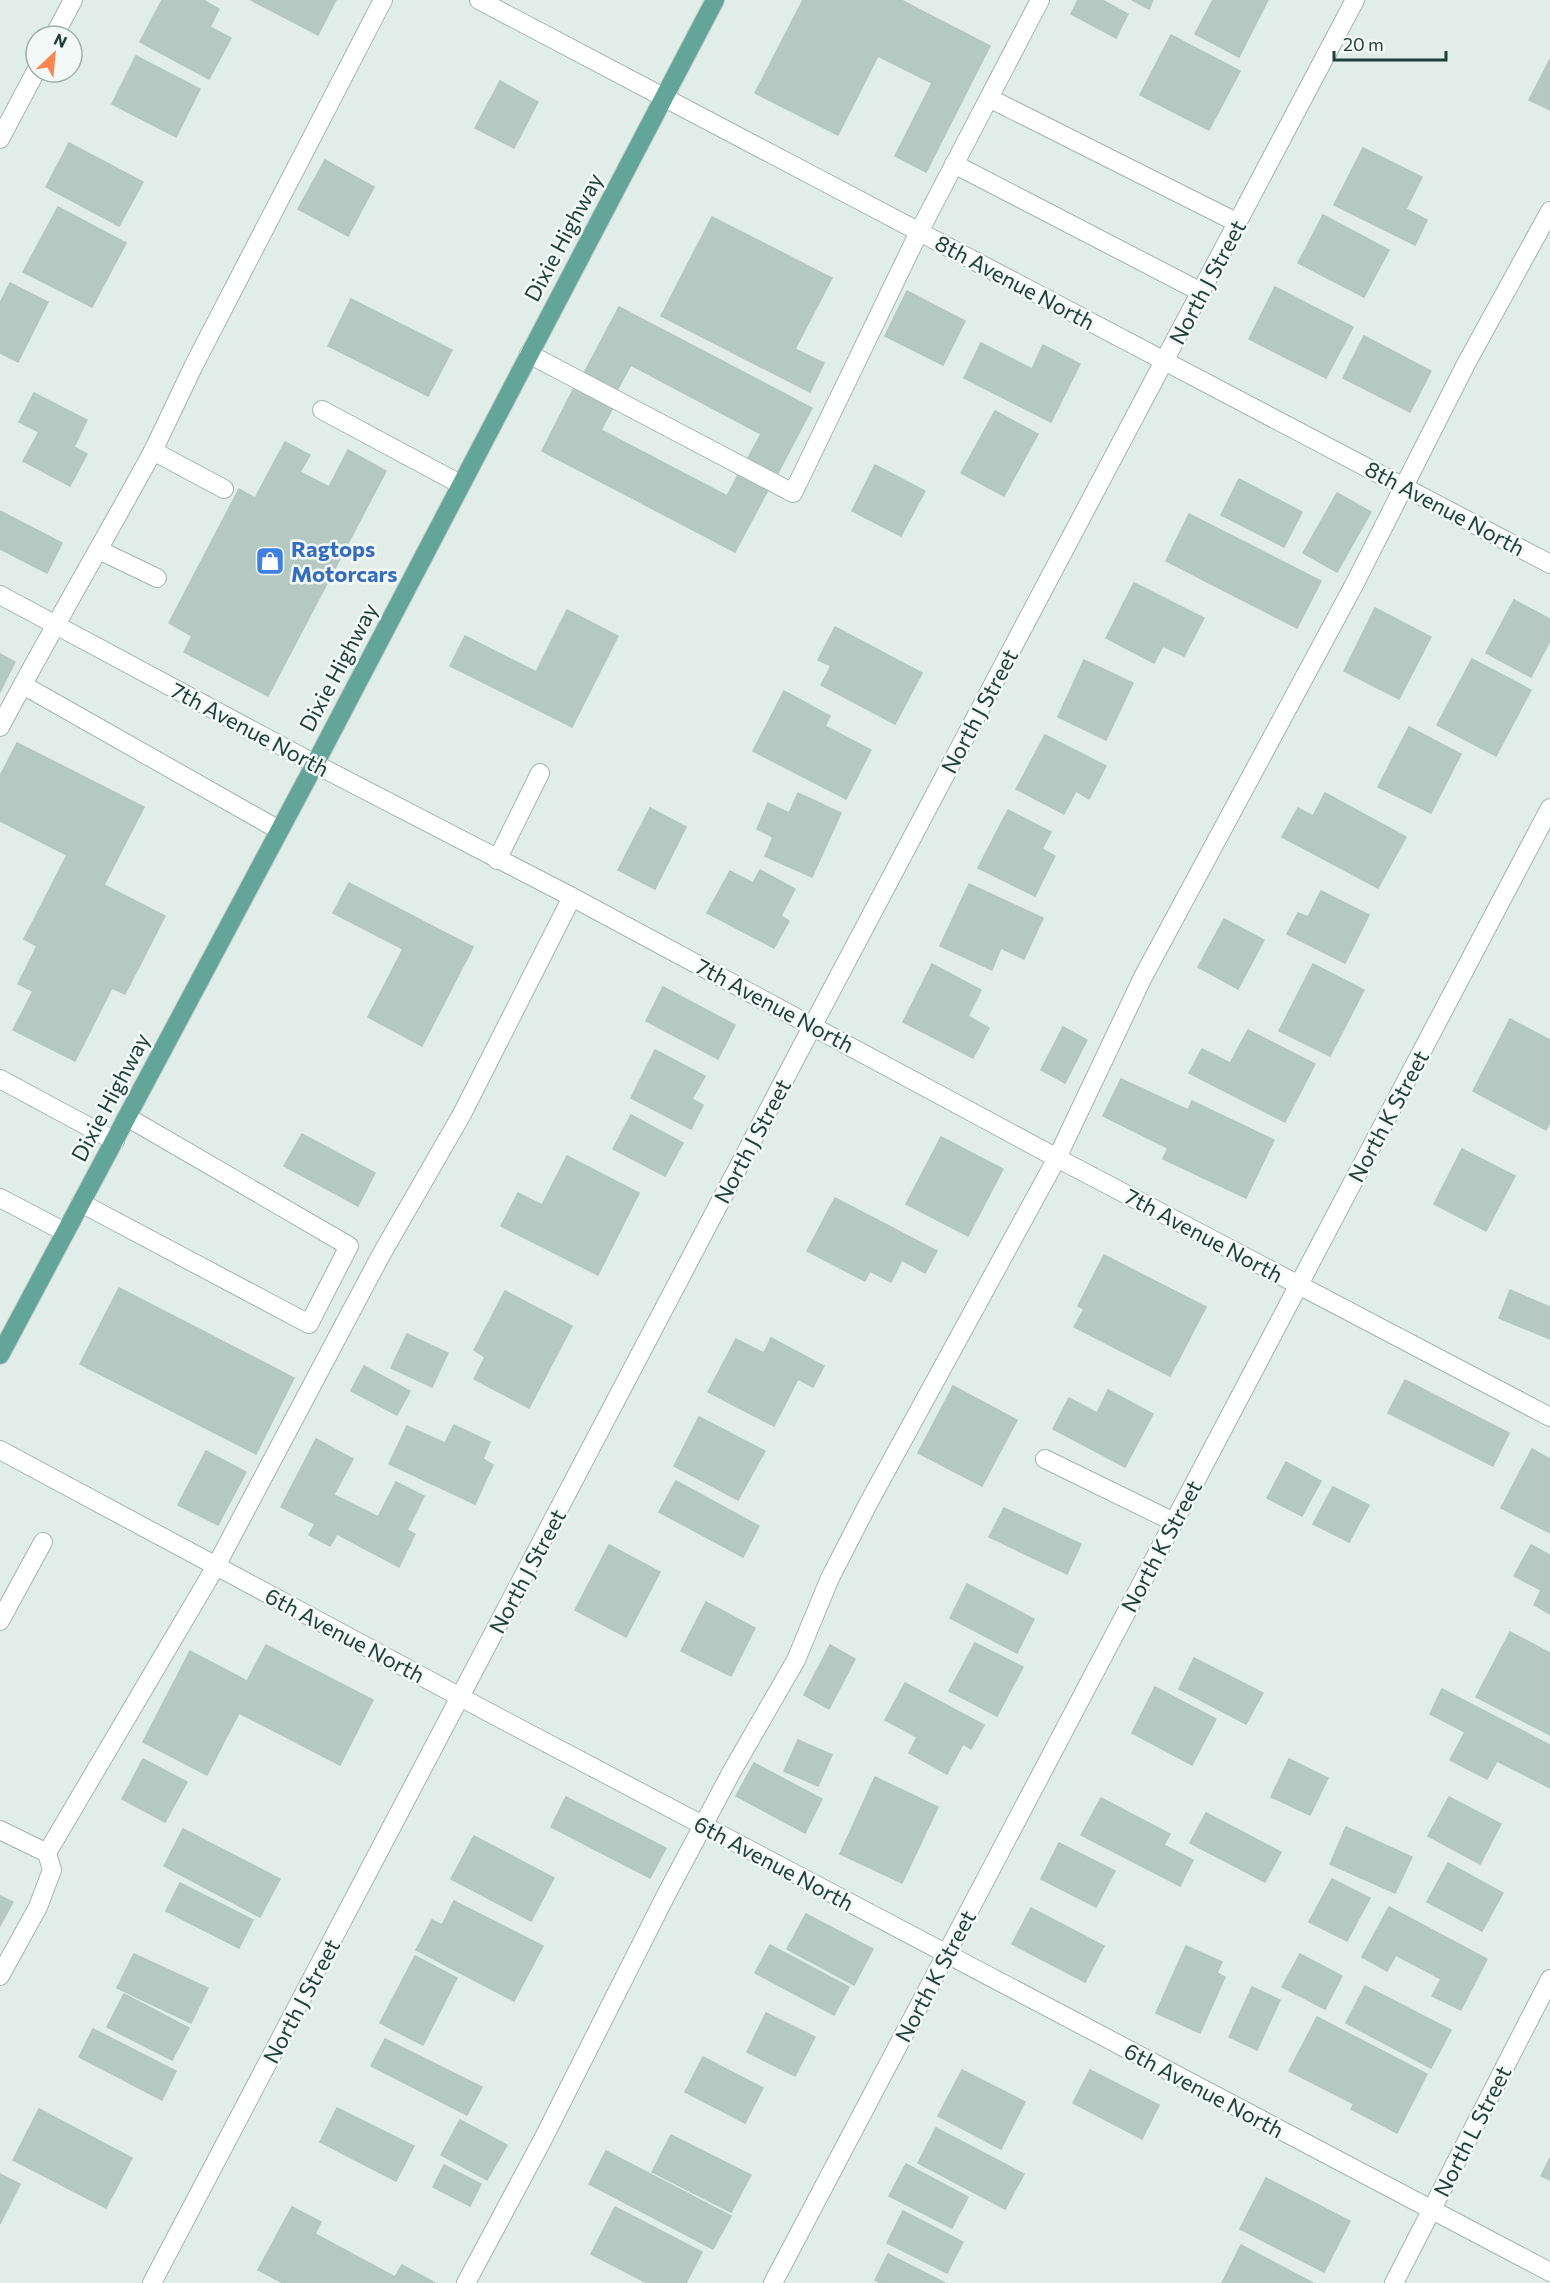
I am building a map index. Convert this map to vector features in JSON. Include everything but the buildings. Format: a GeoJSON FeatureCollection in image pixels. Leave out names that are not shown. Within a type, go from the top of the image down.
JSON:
{"type":"FeatureCollection","features":[{"type":"Feature","properties":{"kind":"main road","name":"Dixie Highway"},"geometry":{"type":"LineString","coordinates":[[0,1355],[315,764],[715,0]]}},
{"type":"Feature","properties":{"kind":"street"},"geometry":{"type":"LineString","coordinates":[[60,24],[73,0]]}},
{"type":"Feature","properties":{"kind":"street"},"geometry":{"type":"LineString","coordinates":[[0,727],[55,624],[99,550],[153,451],[194,365],[383,0]]}},
{"type":"Feature","properties":{"kind":"street","name":"8th Avenue North"},"geometry":{"type":"LineString","coordinates":[[479,0],[1550,564]]}},
{"type":"Feature","properties":{"kind":"street"},"geometry":{"type":"LineString","coordinates":[[529,354],[793,493],[919,232],[1040,0]]}},
{"type":"Feature","properties":{"kind":"street","name":"North J Street"},"geometry":{"type":"LineString","coordinates":[[152,2283],[1355,0]]}},
{"type":"Feature","properties":{"kind":"street"},"geometry":{"type":"LineString","coordinates":[[0,139],[29,84]]}},
{"type":"Feature","properties":{"kind":"street"},"geometry":{"type":"LineString","coordinates":[[989,98],[1238,223]]}},
{"type":"Feature","properties":{"kind":"street"},"geometry":{"type":"LineString","coordinates":[[954,164],[1201,292]]}},
{"type":"Feature","properties":{"kind":"street"},"geometry":{"type":"LineString","coordinates":[[466,2283],[543,2139],[666,1895],[796,1660],[830,1578],[869,1502],[1057,1158],[1143,977],[1354,585],[1466,364],[1550,210]]}},
{"type":"Feature","properties":{"kind":"street"},"geometry":{"type":"LineString","coordinates":[[322,410],[460,484]]}},
{"type":"Feature","properties":{"kind":"street"},"geometry":{"type":"LineString","coordinates":[[153,451],[224,489]]}},
{"type":"Feature","properties":{"kind":"street"},"geometry":{"type":"LineString","coordinates":[[99,550],[157,579]]}},
{"type":"Feature","properties":{"kind":"street","name":"7th Avenue North"},"geometry":{"type":"LineString","coordinates":[[0,594],[315,764],[813,1025],[1057,1158],[1550,1417]]}},
{"type":"Feature","properties":{"kind":"street"},"geometry":{"type":"LineString","coordinates":[[22,685],[279,830]]}},
{"type":"Feature","properties":{"kind":"street"},"geometry":{"type":"LineString","coordinates":[[497,860],[540,773]]}},
{"type":"Feature","properties":{"kind":"street","name":"North K Street"},"geometry":{"type":"LineString","coordinates":[[773,2283],[1550,808]]}},
{"type":"Feature","properties":{"kind":"street"},"geometry":{"type":"LineString","coordinates":[[0,1976],[38,1907],[52,1870],[47,1853],[216,1566],[381,1255],[462,1114],[572,897]]}},
{"type":"Feature","properties":{"kind":"street"},"geometry":{"type":"LineString","coordinates":[[0,1079],[115,1141]]}},
{"type":"Feature","properties":{"kind":"street"},"geometry":{"type":"LineString","coordinates":[[81,1203],[309,1324],[349,1246],[127,1117]]}},
{"type":"Feature","properties":{"kind":"street"},"geometry":{"type":"LineString","coordinates":[[0,1198],[65,1232]]}},
{"type":"Feature","properties":{"kind":"street","name":"6th Avenue North"},"geometry":{"type":"LineString","coordinates":[[0,1450],[704,1826],[1550,2272]]}},
{"type":"Feature","properties":{"kind":"street"},"geometry":{"type":"LineString","coordinates":[[1045,1460],[1174,1522]]}},
{"type":"Feature","properties":{"kind":"street"},"geometry":{"type":"LineString","coordinates":[[0,1621],[43,1542]]}},
{"type":"Feature","properties":{"kind":"street"},"geometry":{"type":"LineString","coordinates":[[0,1830],[47,1853]]}},
{"type":"Feature","properties":{"kind":"street","name":"North L Street"},"geometry":{"type":"LineString","coordinates":[[1394,2283],[1550,1979]]}},
{"type":"Feature","properties":{"kind":"place","name":"Ragtops Motorcars"},"geometry":{"type":"Point","coordinates":[270,561]}}]}
